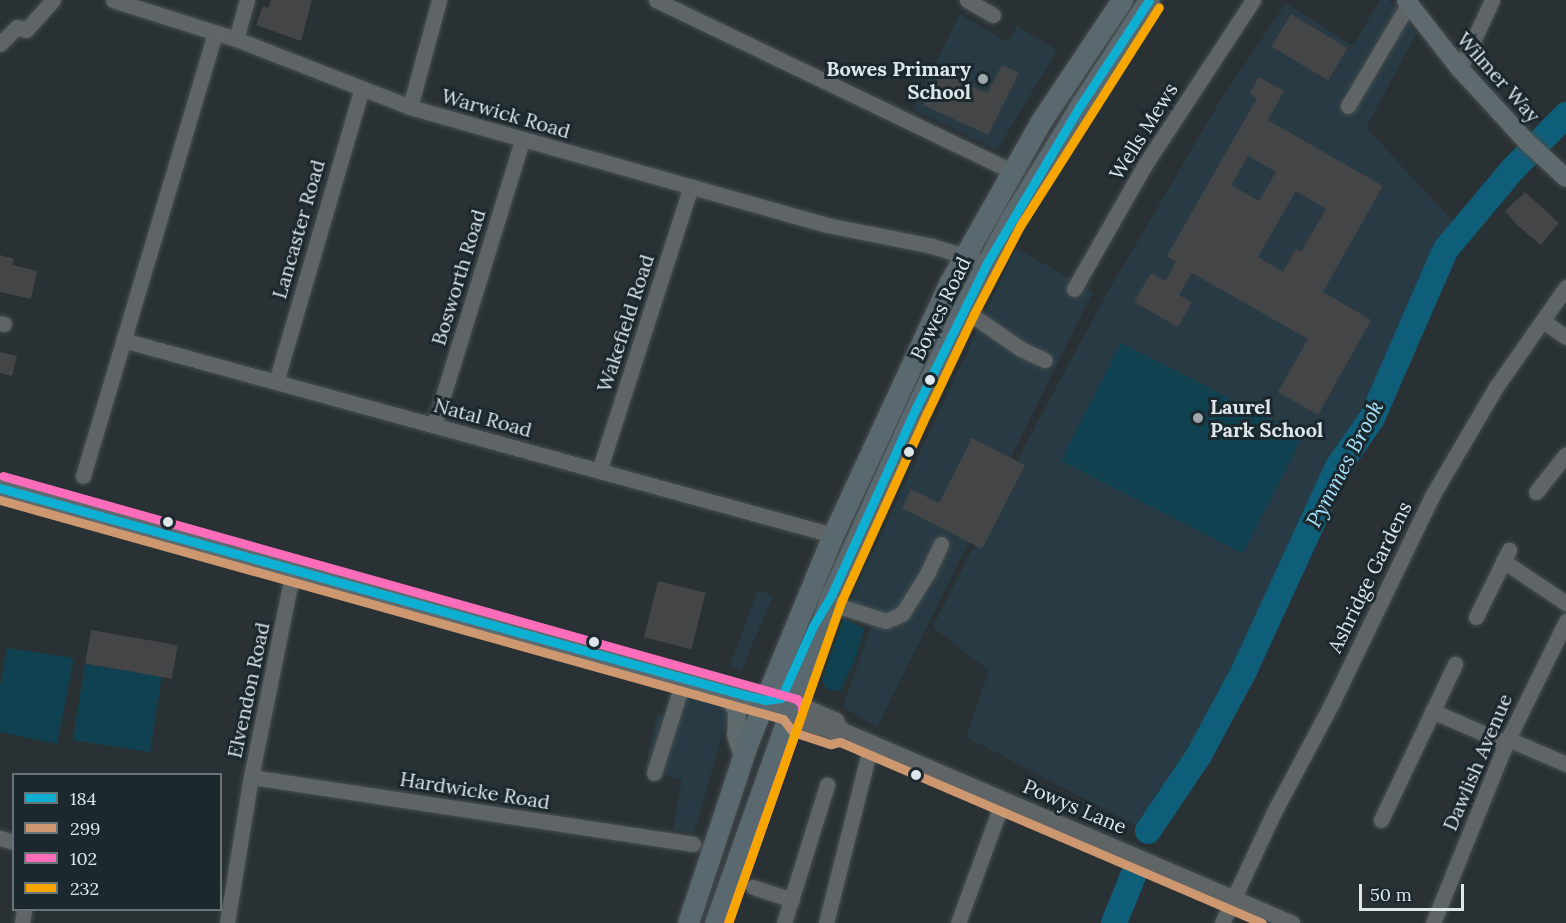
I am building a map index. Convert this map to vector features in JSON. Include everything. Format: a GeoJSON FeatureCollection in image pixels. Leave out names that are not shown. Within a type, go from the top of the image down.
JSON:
{"type":"FeatureCollection","features":[{"type":"Feature","properties":{"kind":"highway","name":"Bowes Road"},"geometry":{"type":"LineString","coordinates":[[703,846],[743,757],[832,535],[965,256],[1041,121],[1122,0]]}},
{"type":"Feature","properties":{"kind":"highway","name":"Bowes Road"},"geometry":{"type":"LineString","coordinates":[[715,923],[831,597],[963,309],[987,263],[1080,106],[1149,0]]}},
{"type":"Feature","properties":{"kind":"highway"},"geometry":{"type":"LineString","coordinates":[[688,923],[703,846]]}},
{"type":"Feature","properties":{"kind":"main road","name":"Wilmer Way"},"geometry":{"type":"LineString","coordinates":[[1407,2],[1460,69],[1526,141],[1566,178]]}},
{"type":"Feature","properties":{"kind":"main road","name":"Powys Lane"},"geometry":{"type":"LineString","coordinates":[[0,488],[791,709]]}},
{"type":"Feature","properties":{"kind":"main road"},"geometry":{"type":"LineString","coordinates":[[765,700],[781,698],[786,692],[813,626],[831,597]]}},
{"type":"Feature","properties":{"kind":"main road"},"geometry":{"type":"LineString","coordinates":[[724,690],[737,711],[735,735],[743,757]]}},
{"type":"Feature","properties":{"kind":"street"},"geometry":{"type":"LineString","coordinates":[[0,44],[17,27],[26,30],[53,0]]}},
{"type":"Feature","properties":{"kind":"street","name":"Warwick Road"},"geometry":{"type":"LineString","coordinates":[[113,0],[236,39],[410,107],[827,225],[932,246],[987,263]]}},
{"type":"Feature","properties":{"kind":"street"},"geometry":{"type":"LineString","coordinates":[[236,39],[247,0]]}},
{"type":"Feature","properties":{"kind":"street"},"geometry":{"type":"LineString","coordinates":[[410,107],[439,0]]}},
{"type":"Feature","properties":{"kind":"street"},"geometry":{"type":"LineString","coordinates":[[656,0],[1011,171]]}},
{"type":"Feature","properties":{"kind":"street"},"geometry":{"type":"LineString","coordinates":[[967,0],[993,15]]}},
{"type":"Feature","properties":{"kind":"street","name":"Wells Mews"},"geometry":{"type":"LineString","coordinates":[[1074,289],[1146,163],[1253,0]]}},
{"type":"Feature","properties":{"kind":"street"},"geometry":{"type":"LineString","coordinates":[[1460,69],[1492,0]]}},
{"type":"Feature","properties":{"kind":"street"},"geometry":{"type":"LineString","coordinates":[[1348,106],[1407,2]]}},
{"type":"Feature","properties":{"kind":"street"},"geometry":{"type":"LineString","coordinates":[[82,476],[215,33]]}},
{"type":"Feature","properties":{"kind":"street","name":"Lancaster Road"},"geometry":{"type":"LineString","coordinates":[[276,382],[362,88]]}},
{"type":"Feature","properties":{"kind":"street","name":"Bosworth Road"},"geometry":{"type":"LineString","coordinates":[[434,425],[522,140]]}},
{"type":"Feature","properties":{"kind":"street","name":"Wakefield Road"},"geometry":{"type":"LineString","coordinates":[[599,471],[691,187]]}},
{"type":"Feature","properties":{"kind":"street","name":"Ashridge Gardens"},"geometry":{"type":"LineString","coordinates":[[1222,923],[1232,897],[1332,703],[1432,496],[1496,387],[1566,287]]}},
{"type":"Feature","properties":{"kind":"street"},"geometry":{"type":"LineString","coordinates":[[963,309],[1021,349],[1045,360]]}},
{"type":"Feature","properties":{"kind":"street"},"geometry":{"type":"LineString","coordinates":[[1543,321],[1566,337]]}},
{"type":"Feature","properties":{"kind":"street","name":"Natal Road"},"geometry":{"type":"LineString","coordinates":[[123,340],[832,535]]}},
{"type":"Feature","properties":{"kind":"street"},"geometry":{"type":"LineString","coordinates":[[1536,492],[1566,454]]}},
{"type":"Feature","properties":{"kind":"street"},"geometry":{"type":"LineString","coordinates":[[831,597],[842,607],[886,621],[902,614],[927,574],[941,544]]}},
{"type":"Feature","properties":{"kind":"street"},"geometry":{"type":"LineString","coordinates":[[1476,617],[1506,556],[1566,603]]}},
{"type":"Feature","properties":{"kind":"street","name":"Elvendon Road"},"geometry":{"type":"LineString","coordinates":[[227,923],[227,884],[293,571]]}},
{"type":"Feature","properties":{"kind":"street","name":"Dawlish Avenue"},"geometry":{"type":"LineString","coordinates":[[1433,923],[1507,741],[1566,621]]}},
{"type":"Feature","properties":{"kind":"street"},"geometry":{"type":"LineString","coordinates":[[1381,820],[1455,664]]}},
{"type":"Feature","properties":{"kind":"street"},"geometry":{"type":"LineString","coordinates":[[654,772],[684,678]]}},
{"type":"Feature","properties":{"kind":"street","name":"Powys Lane"},"geometry":{"type":"LineString","coordinates":[[791,709],[803,705],[836,720],[840,729],[871,744],[1292,923]]}},
{"type":"Feature","properties":{"kind":"street"},"geometry":{"type":"LineString","coordinates":[[1432,711],[1566,764]]}},
{"type":"Feature","properties":{"kind":"street"},"geometry":{"type":"LineString","coordinates":[[826,923],[871,744]]}},
{"type":"Feature","properties":{"kind":"street","name":"Hardwicke Road"},"geometry":{"type":"LineString","coordinates":[[251,777],[703,846]]}},
{"type":"Feature","properties":{"kind":"street"},"geometry":{"type":"LineString","coordinates":[[784,923],[827,785]]}},
{"type":"Feature","properties":{"kind":"street"},"geometry":{"type":"LineString","coordinates":[[958,923],[1003,800]]}},
{"type":"Feature","properties":{"kind":"street"},"geometry":{"type":"LineString","coordinates":[[753,887],[792,900]]}},
{"type":"Feature","properties":{"kind":"shaded area","name":"Laurel Park School"},"geometry":{"type":"Polygon","coordinates":[[[1380,0],[1389,0],[1416,34],[1366,128],[1452,220],[1267,605],[1193,747],[1139,827],[966,737],[989,671],[933,627],[1030,436],[1105,297],[1223,96],[1286,3],[1353,46],[1380,0]]]}},
{"type":"Feature","properties":{"kind":"shaded area","name":"Bowes Primary School"},"geometry":{"type":"Polygon","coordinates":[[[960,14],[1007,42],[1017,26],[1057,50],[997,150],[913,109],[960,14]]]}},
{"type":"Feature","properties":{"kind":"shaded area"},"geometry":{"type":"Polygon","coordinates":[[[1566,105],[1566,127],[1554,141],[1542,129],[1566,105]]]}},
{"type":"Feature","properties":{"kind":"shaded area"},"geometry":{"type":"Polygon","coordinates":[[[1016,248],[1093,292],[877,727],[843,707],[871,626],[845,612],[1016,248]]]}},
{"type":"Feature","properties":{"kind":"shaded area"},"geometry":{"type":"Polygon","coordinates":[[[1121,343],[1303,436],[1243,553],[1061,461],[1121,343]]]}},
{"type":"Feature","properties":{"kind":"shaded area"},"geometry":{"type":"Polygon","coordinates":[[[758,590],[773,596],[741,671],[730,665],[758,590]]]}},
{"type":"Feature","properties":{"kind":"shaded area"},"geometry":{"type":"Polygon","coordinates":[[[844,618],[864,629],[856,658],[840,691],[828,690],[822,680],[844,618]]]}},
{"type":"Feature","properties":{"kind":"shaded area"},"geometry":{"type":"Polygon","coordinates":[[[7,648],[74,658],[57,744],[0,732],[0,686],[7,648]]]}},
{"type":"Feature","properties":{"kind":"shaded area"},"geometry":{"type":"Polygon","coordinates":[[[85,664],[162,676],[150,752],[73,740],[85,664]]]}},
{"type":"Feature","properties":{"kind":"shaded area"},"geometry":{"type":"Polygon","coordinates":[[[684,693],[731,704],[694,833],[673,829],[682,780],[645,770],[657,713],[674,720],[684,693]]]}},
{"type":"Feature","properties":{"kind":"building"},"geometry":{"type":"Polygon","coordinates":[[[271,0],[312,0],[301,41],[256,25],[263,6],[268,8],[271,0]]]}},
{"type":"Feature","properties":{"kind":"building"},"geometry":{"type":"Polygon","coordinates":[[[1291,14],[1348,48],[1328,81],[1271,47],[1291,14]]]}},
{"type":"Feature","properties":{"kind":"building"},"geometry":{"type":"Polygon","coordinates":[[[1002,65],[1019,73],[988,135],[923,105],[941,72],[987,93],[1002,65]]]}},
{"type":"Feature","properties":{"kind":"building"},"geometry":{"type":"Polygon","coordinates":[[[1259,77],[1284,91],[1268,120],[1383,186],[1323,292],[1371,320],[1318,415],[1278,392],[1308,339],[1192,273],[1179,295],[1192,302],[1178,327],[1134,302],[1151,273],[1165,281],[1176,262],[1167,256],[1257,98],[1249,94],[1259,77]],[[1248,156],[1231,185],[1259,201],[1276,172],[1248,156]],[[1296,191],[1258,257],[1283,272],[1296,249],[1301,252],[1326,209],[1296,191]]]}},
{"type":"Feature","properties":{"kind":"building"},"geometry":{"type":"Polygon","coordinates":[[[1525,192],[1559,223],[1541,245],[1518,226],[1505,211],[1525,192]]]}},
{"type":"Feature","properties":{"kind":"building"},"geometry":{"type":"Polygon","coordinates":[[[0,255],[14,259],[12,265],[37,271],[31,299],[0,292],[0,255]]]}},
{"type":"Feature","properties":{"kind":"building"},"geometry":{"type":"Polygon","coordinates":[[[0,352],[17,356],[12,376],[0,373],[0,352]]]}},
{"type":"Feature","properties":{"kind":"building"},"geometry":{"type":"Polygon","coordinates":[[[972,438],[1025,465],[982,549],[902,508],[911,489],[939,503],[972,438]]]}},
{"type":"Feature","properties":{"kind":"building"},"geometry":{"type":"Polygon","coordinates":[[[658,581],[706,593],[692,649],[644,637],[658,581]]]}},
{"type":"Feature","properties":{"kind":"building"},"geometry":{"type":"Polygon","coordinates":[[[91,630],[178,645],[172,679],[85,663],[91,630]]]}},
{"type":"Feature","properties":{"kind":"waterway","name":"Pymmes Brook"},"geometry":{"type":"LineString","coordinates":[[1148,831],[1199,755],[1244,671],[1338,467],[1372,418],[1446,249],[1513,169],[1566,115]]}},
{"type":"Feature","properties":{"kind":"waterway","name":"Pymmes Brook"},"geometry":{"type":"LineString","coordinates":[[1114,923],[1135,871]]}},
{"type":"Feature","properties":{"kind":"transit line","name":"184"},"geometry":{"type":"LineString","coordinates":[[0,488],[744,695],[765,700],[781,698],[813,626],[831,596],[916,408],[987,263],[1080,106],[1149,0]]}},
{"type":"Feature","properties":{"kind":"transit line","name":"232"},"geometry":{"type":"LineString","coordinates":[[728,923],[842,600],[927,413],[974,314],[1020,226],[1159,7]]}},
{"type":"Feature","properties":{"kind":"transit line","name":"102"},"geometry":{"type":"LineString","coordinates":[[3,476],[797,699],[802,705],[802,713],[728,923]]}},
{"type":"Feature","properties":{"kind":"transit line","name":"299"},"geometry":{"type":"LineString","coordinates":[[0,500],[783,719],[793,732],[831,744],[840,742],[1262,923]]}},
{"type":"Feature","properties":{"kind":"place","name":"Bowes Primary School"},"geometry":{"type":"Point","coordinates":[983,79]}},
{"type":"Feature","properties":{"kind":"place","name":"Laurel Park School"},"geometry":{"type":"Point","coordinates":[1198,418]}}]}
